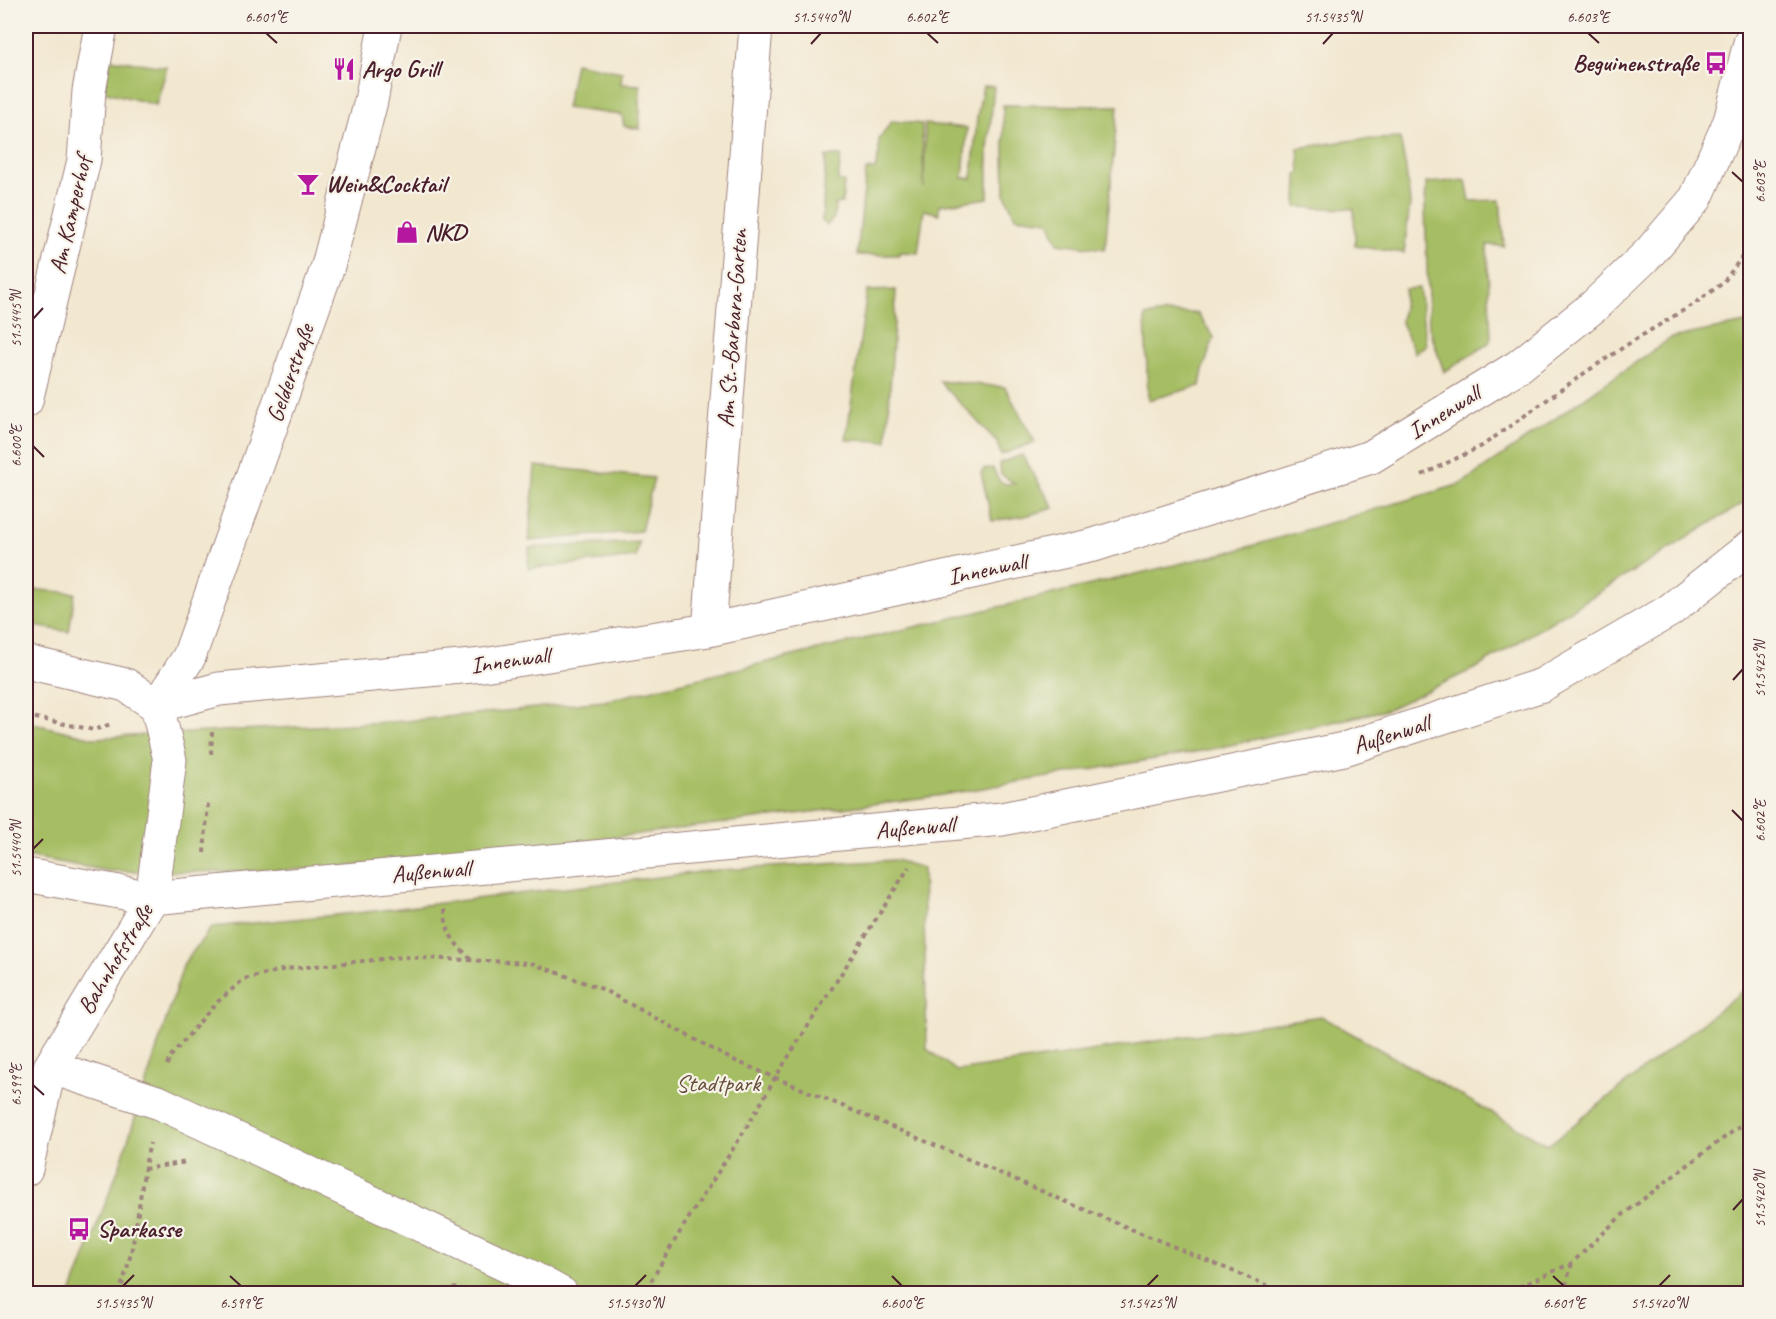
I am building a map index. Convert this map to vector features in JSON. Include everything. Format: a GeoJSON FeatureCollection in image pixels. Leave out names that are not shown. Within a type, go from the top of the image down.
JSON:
{"type":"FeatureCollection","features":[{"type":"Feature","properties":{"kind":"street","name":"Am Kamperhof"},"geometry":{"type":"LineString","coordinates":[[26,401],[84,160],[90,91],[101,26]]}},
{"type":"Feature","properties":{"kind":"street","name":"Gelderstraße"},"geometry":{"type":"LineString","coordinates":[[157,706],[189,657],[328,266],[371,101],[385,26]]}},
{"type":"Feature","properties":{"kind":"street","name":"Am St.-Barbara-Garten"},"geometry":{"type":"LineString","coordinates":[[709,630],[756,26]]}},
{"type":"Feature","properties":{"kind":"street","name":"Innenwall"},"geometry":{"type":"LineString","coordinates":[[157,706],[219,689],[483,665],[709,630],[1094,545],[1371,457],[1519,366],[1594,306],[1649,253],[1696,198],[1730,121],[1750,43]]}},
{"type":"Feature","properties":{"kind":"street","name":"Außenwall"},"geometry":{"type":"LineString","coordinates":[[26,875],[152,898],[1002,819],[1344,749],[1542,685],[1669,611],[1750,547]]}},
{"type":"Feature","properties":{"kind":"street"},"geometry":{"type":"LineString","coordinates":[[26,662],[126,685],[157,706]]}},
{"type":"Feature","properties":{"kind":"street","name":"Bahnhofstraße"},"geometry":{"type":"LineString","coordinates":[[26,1169],[51,1067],[152,898],[170,760],[157,706]]}},
{"type":"Feature","properties":{"kind":"street"},"geometry":{"type":"LineString","coordinates":[[51,1067],[160,1103],[562,1293]]}},
{"type":"Feature","properties":{"kind":"path"},"geometry":{"type":"LineString","coordinates":[[660,1293],[646,1291],[666,1253],[936,825]]}},
{"type":"Feature","properties":{"kind":"path"},"geometry":{"type":"LineString","coordinates":[[444,870],[445,915],[448,932],[456,945],[472,959]]}},
{"type":"Feature","properties":{"kind":"path"},"geometry":{"type":"LineString","coordinates":[[118,1293],[130,1259],[144,1169],[170,1057],[215,1004],[243,979],[286,969],[402,957],[531,963],[602,989],[731,1059],[1090,1212],[1288,1293]]}},
{"type":"Feature","properties":{"kind":"path"},"geometry":{"type":"LineString","coordinates":[[1503,1293],[1572,1263],[1620,1217],[1750,1119]]}},
{"type":"Feature","properties":{"kind":"path"},"geometry":{"type":"LineString","coordinates":[[1563,1293],[1572,1263]]}},
{"type":"Feature","properties":{"kind":"green space"},"geometry":{"type":"Polygon","coordinates":[[[110,59],[167,67],[156,105],[103,91],[110,59]]]}},
{"type":"Feature","properties":{"kind":"green space"},"geometry":{"type":"Polygon","coordinates":[[[575,63],[622,72],[621,84],[640,85],[640,129],[624,126],[622,115],[566,108],[575,63]]]}},
{"type":"Feature","properties":{"kind":"green space"},"geometry":{"type":"Polygon","coordinates":[[[983,86],[994,86],[988,149],[988,198],[939,205],[939,214],[924,210],[918,253],[857,255],[866,170],[875,169],[879,153],[879,139],[892,121],[922,124],[924,188],[925,124],[967,128],[963,178],[972,178],[977,117],[983,86]]]}},
{"type":"Feature","properties":{"kind":"green space"},"geometry":{"type":"Polygon","coordinates":[[[1003,105],[1118,106],[1105,249],[1058,243],[1049,221],[1015,217],[1005,194],[1003,105]]]}},
{"type":"Feature","properties":{"kind":"green space"},"geometry":{"type":"Polygon","coordinates":[[[1400,138],[1410,203],[1404,253],[1355,246],[1354,209],[1296,207],[1297,175],[1300,173],[1298,148],[1354,140],[1400,138]]]}},
{"type":"Feature","properties":{"kind":"green space"},"geometry":{"type":"Polygon","coordinates":[[[826,156],[841,156],[838,181],[844,182],[842,203],[835,204],[834,218],[827,225],[822,221],[826,156]]]}},
{"type":"Feature","properties":{"kind":"green space"},"geometry":{"type":"Polygon","coordinates":[[[1466,180],[1470,201],[1500,200],[1504,246],[1487,245],[1491,338],[1488,344],[1444,372],[1429,327],[1426,183],[1466,180]]]}},
{"type":"Feature","properties":{"kind":"green space"},"geometry":{"type":"Polygon","coordinates":[[[1419,288],[1426,345],[1415,353],[1401,323],[1405,289],[1419,288]]]}},
{"type":"Feature","properties":{"kind":"green space"},"geometry":{"type":"Polygon","coordinates":[[[896,290],[887,441],[846,440],[867,291],[896,290]]]}},
{"type":"Feature","properties":{"kind":"green space"},"geometry":{"type":"Polygon","coordinates":[[[1165,313],[1197,313],[1214,337],[1200,386],[1148,400],[1145,316],[1165,313]]]}},
{"type":"Feature","properties":{"kind":"green space"},"geometry":{"type":"Polygon","coordinates":[[[1750,322],[1750,499],[1478,667],[1386,710],[1208,750],[936,796],[428,861],[293,870],[108,871],[26,856],[26,722],[94,738],[406,721],[604,701],[1241,549],[1461,484],[1671,338],[1750,322]]]}},
{"type":"Feature","properties":{"kind":"green space"},"geometry":{"type":"Polygon","coordinates":[[[939,381],[1005,387],[1035,442],[1001,455],[997,442],[939,381]]]}},
{"type":"Feature","properties":{"kind":"green space"},"geometry":{"type":"Polygon","coordinates":[[[1022,455],[1054,508],[1025,516],[992,521],[981,473],[984,469],[993,468],[1000,481],[1015,484],[1001,474],[999,463],[1022,455]]]}},
{"type":"Feature","properties":{"kind":"green space"},"geometry":{"type":"Polygon","coordinates":[[[535,466],[654,478],[641,531],[529,541],[535,466]]]}},
{"type":"Feature","properties":{"kind":"green space"},"geometry":{"type":"Polygon","coordinates":[[[639,542],[636,557],[528,569],[529,548],[639,542]]]}},
{"type":"Feature","properties":{"kind":"green space"},"geometry":{"type":"Polygon","coordinates":[[[26,589],[75,593],[69,632],[35,626],[26,621],[26,589]]]}},
{"type":"Feature","properties":{"kind":"green space","name":"Stadtpark"},"geometry":{"type":"Polygon","coordinates":[[[895,860],[923,868],[927,1049],[957,1071],[1321,1016],[1548,1145],[1750,985],[1750,1293],[71,1294],[121,1162],[184,963],[212,927],[366,912],[717,870],[895,860]]]}},
{"type":"Feature","properties":{"kind":"place","name":"Beguinenstraße"},"geometry":{"type":"Point","coordinates":[1716,63]}},
{"type":"Feature","properties":{"kind":"place","name":"Argo Grill"},"geometry":{"type":"Point","coordinates":[344,69]}},
{"type":"Feature","properties":{"kind":"place","name":"Wein&Cocktail"},"geometry":{"type":"Point","coordinates":[308,184]}},
{"type":"Feature","properties":{"kind":"place","name":"NKD"},"geometry":{"type":"Point","coordinates":[407,232]}},
{"type":"Feature","properties":{"kind":"place","name":"Sparkasse"},"geometry":{"type":"Point","coordinates":[79,1229]}}]}
